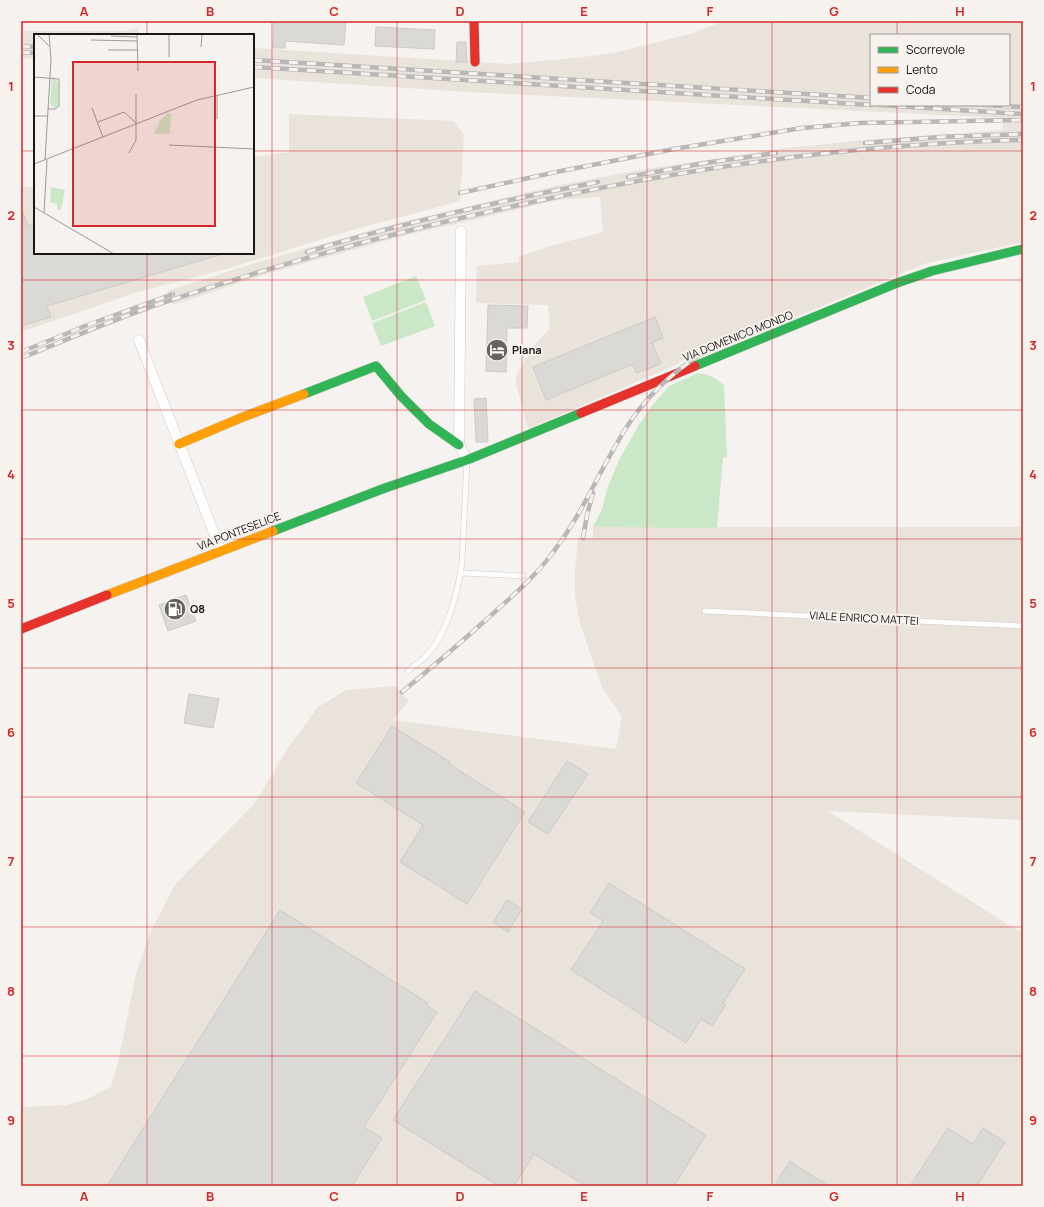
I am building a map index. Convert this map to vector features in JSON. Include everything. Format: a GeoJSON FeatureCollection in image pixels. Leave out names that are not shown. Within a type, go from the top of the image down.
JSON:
{"type":"FeatureCollection","features":[{"type":"Feature","properties":{"kind":"street"},"geometry":{"type":"LineString","coordinates":[[474,21],[475,62]]}},
{"type":"Feature","properties":{"kind":"street"},"geometry":{"type":"LineString","coordinates":[[459,445],[461,231]]}},
{"type":"Feature","properties":{"kind":"street","name":"VIA DOMENICO MONDO"},"geometry":{"type":"LineString","coordinates":[[467,460],[897,283],[937,269],[1023,249]]}},
{"type":"Feature","properties":{"kind":"street"},"geometry":{"type":"LineString","coordinates":[[139,340],[221,551]]}},
{"type":"Feature","properties":{"kind":"street"},"geometry":{"type":"LineString","coordinates":[[179,444],[243,417],[376,366],[401,396],[429,424],[459,445],[467,460]]}},
{"type":"Feature","properties":{"kind":"street","name":"VIA PONTESELICE"},"geometry":{"type":"LineString","coordinates":[[21,629],[386,488],[467,460]]}},
{"type":"Feature","properties":{"kind":"lane"},"geometry":{"type":"LineString","coordinates":[[408,671],[425,657],[443,631],[461,573],[467,460]]}},
{"type":"Feature","properties":{"kind":"lane"},"geometry":{"type":"LineString","coordinates":[[461,573],[523,576]]}},
{"type":"Feature","properties":{"kind":"lane","name":"VIALE ENRICO MATTEI"},"geometry":{"type":"LineString","coordinates":[[705,611],[1023,626]]}},
{"type":"Feature","properties":{"kind":"shaded area"},"geometry":{"type":"Polygon","coordinates":[[[724,21],[1023,21],[1023,242],[927,263],[720,348],[715,340],[684,358],[678,364],[528,429],[516,384],[516,376],[538,341],[550,328],[548,305],[476,303],[477,266],[519,262],[518,257],[554,245],[603,232],[600,197],[558,200],[399,237],[270,273],[173,305],[167,291],[265,260],[394,224],[555,186],[634,171],[778,149],[864,140],[1003,130],[1004,118],[468,92],[254,78],[254,48],[507,64],[614,53],[690,34],[724,21]]]}},
{"type":"Feature","properties":{"kind":"shaded area"},"geometry":{"type":"Polygon","coordinates":[[[138,28],[139,34],[34,34],[34,59],[21,58],[21,31],[125,31],[138,28]]]}},
{"type":"Feature","properties":{"kind":"shaded area"},"geometry":{"type":"Polygon","coordinates":[[[289,114],[454,121],[464,135],[460,201],[349,231],[223,270],[137,292],[21,332],[21,187],[34,187],[34,254],[254,254],[254,157],[289,152],[289,114]]]}},
{"type":"Feature","properties":{"kind":"shaded area"},"geometry":{"type":"Polygon","coordinates":[[[593,527],[1023,527],[1023,820],[828,811],[1023,934],[1023,1186],[21,1186],[21,1107],[67,1105],[89,1098],[111,1087],[117,1067],[136,974],[149,935],[174,886],[255,803],[288,748],[318,707],[346,690],[396,686],[409,701],[393,720],[616,749],[622,717],[603,689],[580,623],[575,596],[575,572],[578,537],[593,538],[593,527]]]}},
{"type":"Feature","properties":{"kind":"green space"},"geometry":{"type":"Polygon","coordinates":[[[416,276],[426,300],[372,321],[363,297],[416,276]]]}},
{"type":"Feature","properties":{"kind":"green space"},"geometry":{"type":"Polygon","coordinates":[[[426,302],[435,326],[381,346],[372,323],[426,302]]]}},
{"type":"Feature","properties":{"kind":"green space"},"geometry":{"type":"Polygon","coordinates":[[[698,373],[712,377],[724,385],[727,457],[723,458],[717,528],[593,527],[602,509],[608,487],[619,460],[640,423],[669,386],[698,373]]]}},
{"type":"Feature","properties":{"kind":"building"},"geometry":{"type":"Polygon","coordinates":[[[274,21],[346,21],[344,45],[285,41],[285,48],[273,48],[274,21]]]}},
{"type":"Feature","properties":{"kind":"building"},"geometry":{"type":"Polygon","coordinates":[[[376,27],[435,30],[434,49],[375,46],[376,27]]]}},
{"type":"Feature","properties":{"kind":"building"},"geometry":{"type":"Polygon","coordinates":[[[457,42],[466,42],[467,62],[456,62],[457,42]]]}},
{"type":"Feature","properties":{"kind":"building"},"geometry":{"type":"Polygon","coordinates":[[[22,211],[28,226],[34,224],[34,254],[219,254],[47,306],[51,317],[21,326],[22,211]]]}},
{"type":"Feature","properties":{"kind":"building","name":"Plana"},"geometry":{"type":"Polygon","coordinates":[[[488,305],[528,306],[527,328],[507,328],[506,372],[486,371],[488,305]]]}},
{"type":"Feature","properties":{"kind":"building"},"geometry":{"type":"Polygon","coordinates":[[[655,317],[663,338],[652,343],[661,364],[636,373],[633,364],[546,400],[533,367],[655,317]]]}},
{"type":"Feature","properties":{"kind":"building"},"geometry":{"type":"Polygon","coordinates":[[[486,398],[488,442],[476,442],[474,399],[486,398]]]}},
{"type":"Feature","properties":{"kind":"building"},"geometry":{"type":"Polygon","coordinates":[[[186,595],[196,621],[168,631],[159,605],[186,595]]]}},
{"type":"Feature","properties":{"kind":"building"},"geometry":{"type":"Polygon","coordinates":[[[189,694],[219,699],[213,728],[184,723],[189,694]]]}},
{"type":"Feature","properties":{"kind":"building"},"geometry":{"type":"Polygon","coordinates":[[[392,726],[450,762],[449,764],[525,812],[467,904],[400,862],[423,825],[356,783],[392,726]]]}},
{"type":"Feature","properties":{"kind":"building"},"geometry":{"type":"Polygon","coordinates":[[[567,761],[588,774],[548,834],[528,822],[567,761]]]}},
{"type":"Feature","properties":{"kind":"building"},"geometry":{"type":"Polygon","coordinates":[[[609,883],[745,969],[723,1003],[726,1005],[712,1026],[701,1019],[686,1043],[571,970],[603,921],[590,913],[609,883]]]}},
{"type":"Feature","properties":{"kind":"building"},"geometry":{"type":"Polygon","coordinates":[[[507,900],[522,909],[508,932],[493,922],[507,900]]]}},
{"type":"Feature","properties":{"kind":"building"},"geometry":{"type":"Polygon","coordinates":[[[280,910],[428,1003],[427,1006],[437,1012],[364,1127],[382,1138],[352,1186],[107,1186],[280,910]]]}},
{"type":"Feature","properties":{"kind":"building"},"geometry":{"type":"Polygon","coordinates":[[[475,991],[706,1135],[674,1186],[586,1186],[534,1154],[514,1186],[499,1186],[393,1120],[475,991]]]}},
{"type":"Feature","properties":{"kind":"building"},"geometry":{"type":"Polygon","coordinates":[[[948,1128],[973,1144],[983,1128],[1005,1142],[977,1186],[910,1186],[948,1128]]]}},
{"type":"Feature","properties":{"kind":"building"},"geometry":{"type":"Polygon","coordinates":[[[790,1161],[795,1165],[829,1186],[774,1186],[790,1161]]]}},
{"type":"Feature","properties":{"kind":"railway"},"geometry":{"type":"LineString","coordinates":[[21,46],[34,47]]}},
{"type":"Feature","properties":{"kind":"railway"},"geometry":{"type":"LineString","coordinates":[[21,52],[34,53]]}},
{"type":"Feature","properties":{"kind":"railway"},"geometry":{"type":"LineString","coordinates":[[254,60],[870,98]]}},
{"type":"Feature","properties":{"kind":"railway"},"geometry":{"type":"LineString","coordinates":[[254,67],[870,105]]}},
{"type":"Feature","properties":{"kind":"railway"},"geometry":{"type":"LineString","coordinates":[[895,106],[1023,114]]}},
{"type":"Feature","properties":{"kind":"railway"},"geometry":{"type":"LineString","coordinates":[[1004,106],[1023,107]]}},
{"type":"Feature","properties":{"kind":"railway"},"geometry":{"type":"LineString","coordinates":[[460,193],[556,172],[674,149],[802,128],[860,123],[1023,120]]}},
{"type":"Feature","properties":{"kind":"railway"},"geometry":{"type":"LineString","coordinates":[[865,143],[940,137],[1023,134]]}},
{"type":"Feature","properties":{"kind":"railway"},"geometry":{"type":"LineString","coordinates":[[21,358],[139,311],[243,277],[376,239],[573,193],[701,170],[829,153],[958,142],[1023,140]]}},
{"type":"Feature","properties":{"kind":"railway"},"geometry":{"type":"LineString","coordinates":[[628,177],[705,163],[776,153]]}},
{"type":"Feature","properties":{"kind":"railway"},"geometry":{"type":"LineString","coordinates":[[307,252],[343,241],[451,213],[598,182]]}},
{"type":"Feature","properties":{"kind":"railway"},"geometry":{"type":"LineString","coordinates":[[21,352],[90,324],[173,294]]}},
{"type":"Feature","properties":{"kind":"railway"},"geometry":{"type":"LineString","coordinates":[[402,692],[487,619],[536,572],[563,539],[611,453],[632,419],[660,386],[682,367],[718,344]]}},
{"type":"Feature","properties":{"kind":"railway"},"geometry":{"type":"LineString","coordinates":[[583,538],[593,493]]}},
{"type":"Feature","properties":{"kind":"traffic: fast"},"geometry":{"type":"LineString","coordinates":[[695,366],[897,283],[932,271],[1023,249]]}},
{"type":"Feature","properties":{"kind":"traffic: fast"},"geometry":{"type":"LineString","coordinates":[[304,394],[376,366],[401,396],[429,424],[459,445]]}},
{"type":"Feature","properties":{"kind":"traffic: fast"},"geometry":{"type":"LineString","coordinates":[[273,531],[385,488],[467,460],[581,413]]}},
{"type":"Feature","properties":{"kind":"traffic: slow"},"geometry":{"type":"LineString","coordinates":[[179,444],[243,417],[304,394]]}},
{"type":"Feature","properties":{"kind":"traffic: slow"},"geometry":{"type":"LineString","coordinates":[[107,595],[273,531]]}},
{"type":"Feature","properties":{"kind":"traffic: jam"},"geometry":{"type":"LineString","coordinates":[[474,21],[475,62]]}},
{"type":"Feature","properties":{"kind":"traffic: jam"},"geometry":{"type":"LineString","coordinates":[[581,413],[695,366]]}},
{"type":"Feature","properties":{"kind":"traffic: jam"},"geometry":{"type":"LineString","coordinates":[[21,629],[107,595]]}},
{"type":"Feature","properties":{"kind":"place","name":"Plana"},"geometry":{"type":"Point","coordinates":[497,350]}},
{"type":"Feature","properties":{"kind":"place","name":"Q8"},"geometry":{"type":"Point","coordinates":[175,609]}}]}
